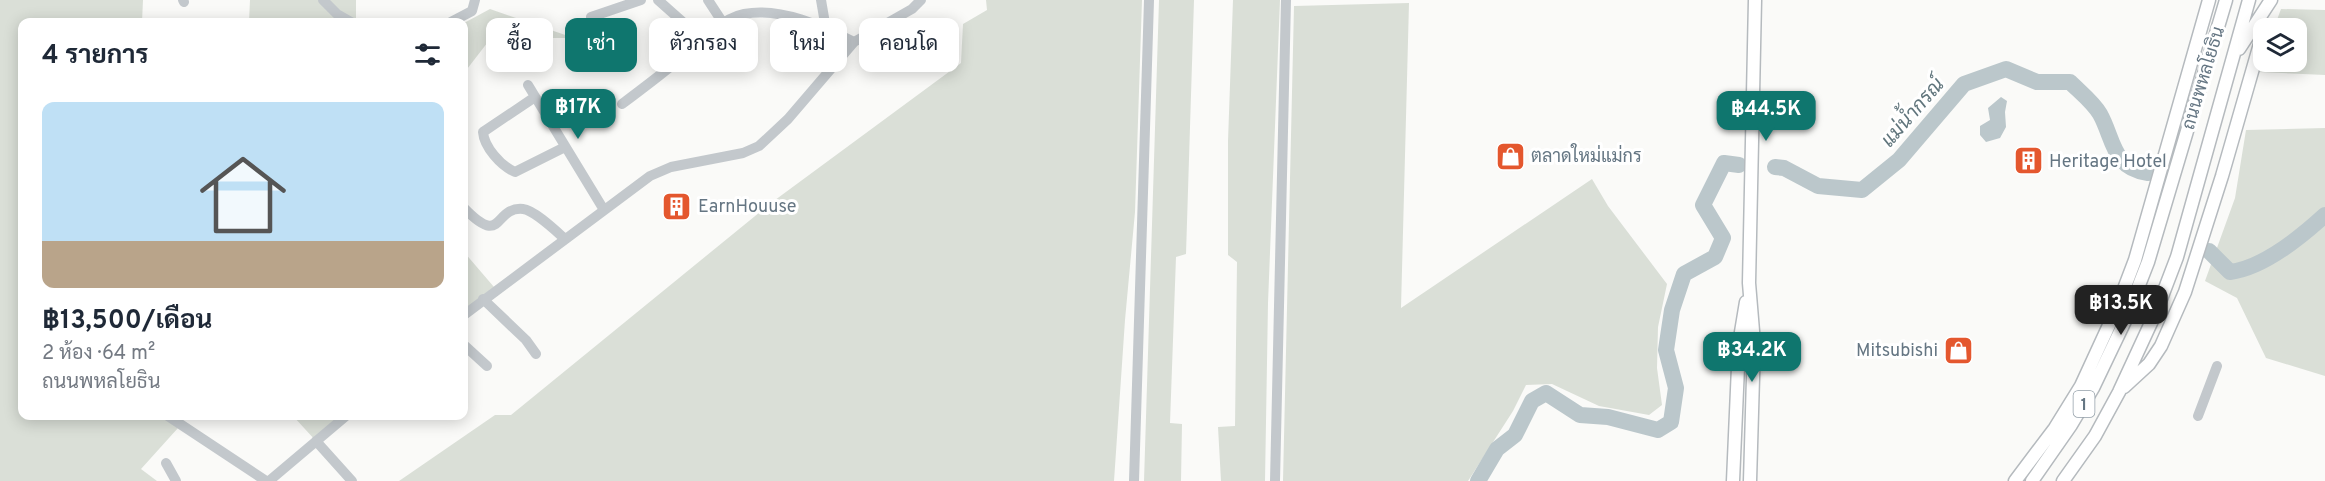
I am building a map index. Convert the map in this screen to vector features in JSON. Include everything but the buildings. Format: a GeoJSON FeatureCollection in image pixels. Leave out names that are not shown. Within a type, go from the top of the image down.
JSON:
{"type":"FeatureCollection","features":[{"type":"Feature","properties":{"kind":"main road"},"geometry":{"type":"LineString","coordinates":[[1750,481],[1754,343],[1749,283],[1755,0]]}},
{"type":"Feature","properties":{"kind":"main road","name":"ถนนพหลโยธิน"},"geometry":{"type":"LineString","coordinates":[[2032,481],[2071,425],[2093,388],[2125,321],[2148,262],[2226,0]]}},
{"type":"Feature","properties":{"kind":"main road","name":"ถนนพหลโยธิน"},"geometry":{"type":"LineString","coordinates":[[2063,481],[2095,436],[2119,392],[2156,312],[2178,257],[2249,0]]}},
{"type":"Feature","properties":{"kind":"main road"},"geometry":{"type":"LineString","coordinates":[[2233,58],[2271,0]]}},
{"type":"Feature","properties":{"kind":"main road","name":"1"},"geometry":{"type":"LineString","coordinates":[[2267,18],[2271,0]]}},
{"type":"Feature","properties":{"kind":"main road"},"geometry":{"type":"LineString","coordinates":[[2207,4],[2212,49]]}},
{"type":"Feature","properties":{"kind":"main road","name":"1"},"geometry":{"type":"LineString","coordinates":[[2015,481],[2055,428],[2081,386],[2116,310],[2135,260],[2207,4]]}},
{"type":"Feature","properties":{"kind":"main road","name":"1"},"geometry":{"type":"LineString","coordinates":[[2119,392],[2149,364],[2161,346],[2177,312],[2222,176],[2253,68]]}},
{"type":"Feature","properties":{"kind":"main road"},"geometry":{"type":"LineString","coordinates":[[1732,481],[1739,344],[1749,283]]}},
{"type":"Feature","properties":{"kind":"street"},"geometry":{"type":"LineString","coordinates":[[323,0],[344,18]]}},
{"type":"Feature","properties":{"kind":"street"},"geometry":{"type":"LineString","coordinates":[[459,18],[472,11],[475,0]]}},
{"type":"Feature","properties":{"kind":"street"},"geometry":{"type":"LineString","coordinates":[[591,17],[641,0]]}},
{"type":"Feature","properties":{"kind":"street"},"geometry":{"type":"LineString","coordinates":[[658,0],[678,18]]}},
{"type":"Feature","properties":{"kind":"street"},"geometry":{"type":"LineString","coordinates":[[708,0],[719,18]]}},
{"type":"Feature","properties":{"kind":"street"},"geometry":{"type":"LineString","coordinates":[[821,0],[824,18]]}},
{"type":"Feature","properties":{"kind":"street"},"geometry":{"type":"LineString","coordinates":[[468,312],[650,176],[671,167],[744,153],[759,146],[788,119],[854,42],[912,9],[921,0]]}},
{"type":"Feature","properties":{"kind":"street"},"geometry":{"type":"LineString","coordinates":[[1134,481],[1149,0]]}},
{"type":"Feature","properties":{"kind":"street"},"geometry":{"type":"LineString","coordinates":[[1275,481],[1286,0]]}},
{"type":"Feature","properties":{"kind":"street"},"geometry":{"type":"LineString","coordinates":[[735,18],[743,14],[762,13],[790,18]]}},
{"type":"Feature","properties":{"kind":"street"},"geometry":{"type":"LineString","coordinates":[[847,39],[854,42]]}},
{"type":"Feature","properties":{"kind":"street"},"geometry":{"type":"LineString","coordinates":[[622,104],[662,72]]}},
{"type":"Feature","properties":{"kind":"street"},"geometry":{"type":"LineString","coordinates":[[528,85],[604,210]]}},
{"type":"Feature","properties":{"kind":"street"},"geometry":{"type":"LineString","coordinates":[[535,97],[483,132],[486,145],[508,169],[515,172],[566,147]]}},
{"type":"Feature","properties":{"kind":"street"},"geometry":{"type":"LineString","coordinates":[[468,212],[487,227],[494,225],[516,210],[525,210],[565,239]]}},
{"type":"Feature","properties":{"kind":"street"},"geometry":{"type":"LineString","coordinates":[[483,299],[526,340],[536,354]]}},
{"type":"Feature","properties":{"kind":"street"},"geometry":{"type":"LineString","coordinates":[[468,349],[487,366]]}},
{"type":"Feature","properties":{"kind":"street"},"geometry":{"type":"LineString","coordinates":[[2198,416],[2217,366]]}},
{"type":"Feature","properties":{"kind":"street"},"geometry":{"type":"LineString","coordinates":[[174,420],[267,481],[341,420]]}},
{"type":"Feature","properties":{"kind":"street"},"geometry":{"type":"LineString","coordinates":[[316,441],[352,481]]}},
{"type":"Feature","properties":{"kind":"street"},"geometry":{"type":"LineString","coordinates":[[166,463],[176,481]]}},
{"type":"Feature","properties":{"kind":"shaded area"},"geometry":{"type":"Polygon","coordinates":[[[0,0],[143,0],[142,18],[18,18],[18,420],[167,420],[178,428],[141,469],[157,481],[0,481],[0,0]]]}},
{"type":"Feature","properties":{"kind":"shaded area"},"geometry":{"type":"Polygon","coordinates":[[[250,0],[356,0],[356,18],[249,18],[250,0]]]}},
{"type":"Feature","properties":{"kind":"shaded area"},"geometry":{"type":"Polygon","coordinates":[[[986,0],[1142,0],[1135,212],[1114,481],[399,481],[495,415],[511,415],[771,203],[949,72],[959,72],[963,24],[987,10],[986,0]]]}},
{"type":"Feature","properties":{"kind":"shaded area"},"geometry":{"type":"Polygon","coordinates":[[[1159,0],[1194,0],[1186,254],[1176,257],[1170,423],[1182,424],[1181,481],[1144,481],[1159,0]]]}},
{"type":"Feature","properties":{"kind":"shaded area"},"geometry":{"type":"Polygon","coordinates":[[[1233,0],[1280,0],[1268,303],[1265,481],[1221,481],[1218,427],[1235,426],[1237,262],[1228,255],[1228,141],[1233,0]]]}},
{"type":"Feature","properties":{"kind":"shaded area"},"geometry":{"type":"Polygon","coordinates":[[[1409,3],[1401,308],[1592,179],[1608,206],[1667,284],[1658,327],[1657,368],[1662,405],[1649,415],[1599,406],[1552,384],[1526,385],[1513,411],[1468,481],[1283,481],[1294,6],[1409,3]]]}},
{"type":"Feature","properties":{"kind":"shaded area"},"geometry":{"type":"Polygon","coordinates":[[[490,9],[516,18],[486,18],[486,44],[468,68],[468,21],[490,9]]]}},
{"type":"Feature","properties":{"kind":"shaded area"},"geometry":{"type":"Polygon","coordinates":[[[2281,9],[2325,10],[2325,75],[2257,72],[2307,72],[2307,18],[2278,18],[2281,9]]]}},
{"type":"Feature","properties":{"kind":"shaded area"},"geometry":{"type":"Polygon","coordinates":[[[553,31],[565,35],[565,38],[553,38],[553,31]]]}},
{"type":"Feature","properties":{"kind":"shaded area"},"geometry":{"type":"Polygon","coordinates":[[[2001,97],[2007,101],[2006,127],[2000,138],[1986,142],[1980,135],[1980,126],[1990,120],[1988,108],[2001,97]]]}},
{"type":"Feature","properties":{"kind":"shaded area"},"geometry":{"type":"Polygon","coordinates":[[[2325,128],[2325,376],[2266,358],[2237,298],[2205,281],[2235,198],[2246,130],[2325,128]]]}},
{"type":"Feature","properties":{"kind":"shaded area"},"geometry":{"type":"Polygon","coordinates":[[[468,257],[494,287],[468,307],[468,257]]]}},
{"type":"Feature","properties":{"kind":"shaded area"},"geometry":{"type":"Polygon","coordinates":[[[297,420],[341,420],[316,441],[297,420]]]}},
{"type":"Feature","properties":{"kind":"waterway","name":"แม่น้ำกรณ์"},"geometry":{"type":"LineString","coordinates":[[1775,167],[1784,168],[1818,186],[1862,190],[1899,160],[1964,84],[2006,69],[2037,82],[2070,82],[2100,114],[2121,159],[2136,170],[2148,173]]}},
{"type":"Feature","properties":{"kind":"waterway","name":"แม่น้ำกรณ์"},"geometry":{"type":"LineString","coordinates":[[1478,481],[1497,449],[1515,435],[1532,401],[1546,393],[1580,415],[1608,417],[1658,430],[1671,422],[1676,388],[1666,350],[1672,310],[1684,274],[1715,257],[1723,238],[1703,205],[1724,163],[1739,165]]}},
{"type":"Feature","properties":{"kind":"waterway","name":"แม่น้ำกรณ์"},"geometry":{"type":"LineString","coordinates":[[2209,251],[2230,272],[2243,269],[2281,250],[2325,215]]}},
{"type":"Feature","properties":{"kind":"place","name":"ตลาดใหม่แม่กร"},"geometry":{"type":"Point","coordinates":[1510,156]}},
{"type":"Feature","properties":{"kind":"place","name":"Heritage Hotel"},"geometry":{"type":"Point","coordinates":[2028,161]}},
{"type":"Feature","properties":{"kind":"place","name":"EarnHouuse"},"geometry":{"type":"Point","coordinates":[677,206]}},
{"type":"Feature","properties":{"kind":"place","name":"Mitsubishi"},"geometry":{"type":"Point","coordinates":[1959,350]}}]}
